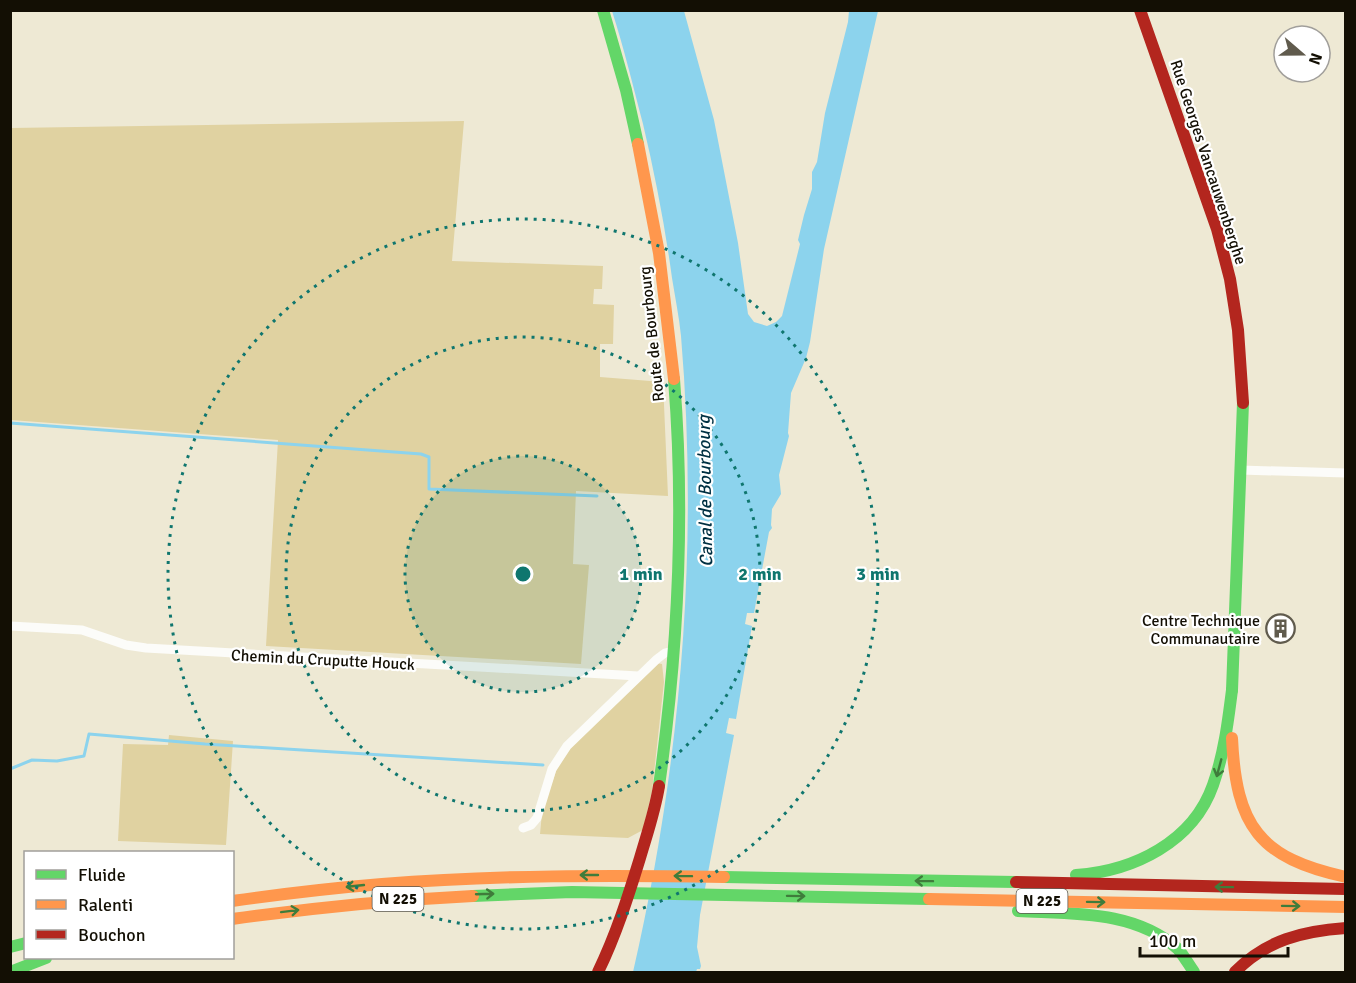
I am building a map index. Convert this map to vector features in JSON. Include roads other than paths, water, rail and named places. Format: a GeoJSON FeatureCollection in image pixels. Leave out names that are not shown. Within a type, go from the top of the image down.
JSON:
{"type":"FeatureCollection","features":[{"type":"Feature","properties":{"kind":"main road","name":"Route de Bourbourg"},"geometry":{"type":"LineString","coordinates":[[598,972],[621,921],[655,807],[673,656],[679,506],[669,327],[660,254],[631,108],[603,10]]}},
{"type":"Feature","properties":{"kind":"main road","name":"Rue Georges Vancauwenberghe"},"geometry":{"type":"LineString","coordinates":[[1140,10],[1209,204],[1228,269],[1237,321],[1243,404],[1232,690]]}},
{"type":"Feature","properties":{"kind":"main road"},"geometry":{"type":"LineString","coordinates":[[1232,690],[1235,781],[1239,798],[1250,823],[1267,844],[1290,860],[1309,868],[1346,877]]}},
{"type":"Feature","properties":{"kind":"main road"},"geometry":{"type":"LineString","coordinates":[[949,881],[1098,873],[1130,865],[1173,842],[1194,822],[1212,791],[1225,742],[1232,690]]}},
{"type":"Feature","properties":{"kind":"main road","name":"N 225"},"geometry":{"type":"LineString","coordinates":[[234,901],[307,891],[436,879],[618,874],[1346,889]]}},
{"type":"Feature","properties":{"kind":"main road","name":"N 225"},"geometry":{"type":"LineString","coordinates":[[234,919],[326,906],[415,898],[480,894],[614,892],[1346,907]]}},
{"type":"Feature","properties":{"kind":"main road"},"geometry":{"type":"LineString","coordinates":[[898,898],[972,908],[1100,916],[1130,922],[1152,930],[1171,942],[1186,958],[1194,972]]}},
{"type":"Feature","properties":{"kind":"main road"},"geometry":{"type":"LineString","coordinates":[[1235,972],[1256,953],[1282,939],[1316,930],[1346,928]]}},
{"type":"Feature","properties":{"kind":"main road"},"geometry":{"type":"LineString","coordinates":[[10,965],[32,959]]}},
{"type":"Feature","properties":{"kind":"main road"},"geometry":{"type":"LineString","coordinates":[[10,972],[41,959]]}},
{"type":"Feature","properties":{"kind":"street"},"geometry":{"type":"LineString","coordinates":[[1240,470],[1346,473]]}},
{"type":"Feature","properties":{"kind":"street","name":"Chemin du Cruputte Houck"},"geometry":{"type":"LineString","coordinates":[[10,626],[75,629],[126,645],[146,648],[639,676]]}},
{"type":"Feature","properties":{"kind":"street"},"geometry":{"type":"LineString","coordinates":[[523,828],[531,825],[537,818],[549,775],[562,753],[661,656],[673,656]]}},
{"type":"Feature","properties":{"kind":"water","name":"Canal de Bourbourg"},"geometry":{"type":"Polygon","coordinates":[[[612,11],[684,11],[714,120],[738,243],[748,314],[754,322],[767,326],[782,316],[800,244],[798,240],[812,189],[812,172],[817,162],[825,113],[849,11],[878,11],[824,249],[810,342],[806,358],[791,393],[789,436],[779,475],[781,494],[772,509],[772,528],[769,532],[754,613],[747,613],[745,624],[752,626],[736,719],[729,718],[726,733],[734,735],[700,915],[697,947],[701,966],[696,972],[633,972],[650,894],[674,736],[682,656],[688,496],[686,416],[678,314],[652,162],[612,11]]]}},
{"type":"Feature","properties":{"kind":"waterway"},"geometry":{"type":"LineString","coordinates":[[10,423],[421,454],[429,457],[429,489],[597,496]]}},
{"type":"Feature","properties":{"kind":"waterway"},"geometry":{"type":"LineString","coordinates":[[10,769],[32,760],[57,761],[84,756],[89,734],[205,744],[543,765]]}},
{"type":"Feature","properties":{"kind":"place","name":"Centre Technique Communautaire"},"geometry":{"type":"Point","coordinates":[1281,629]}}]}
